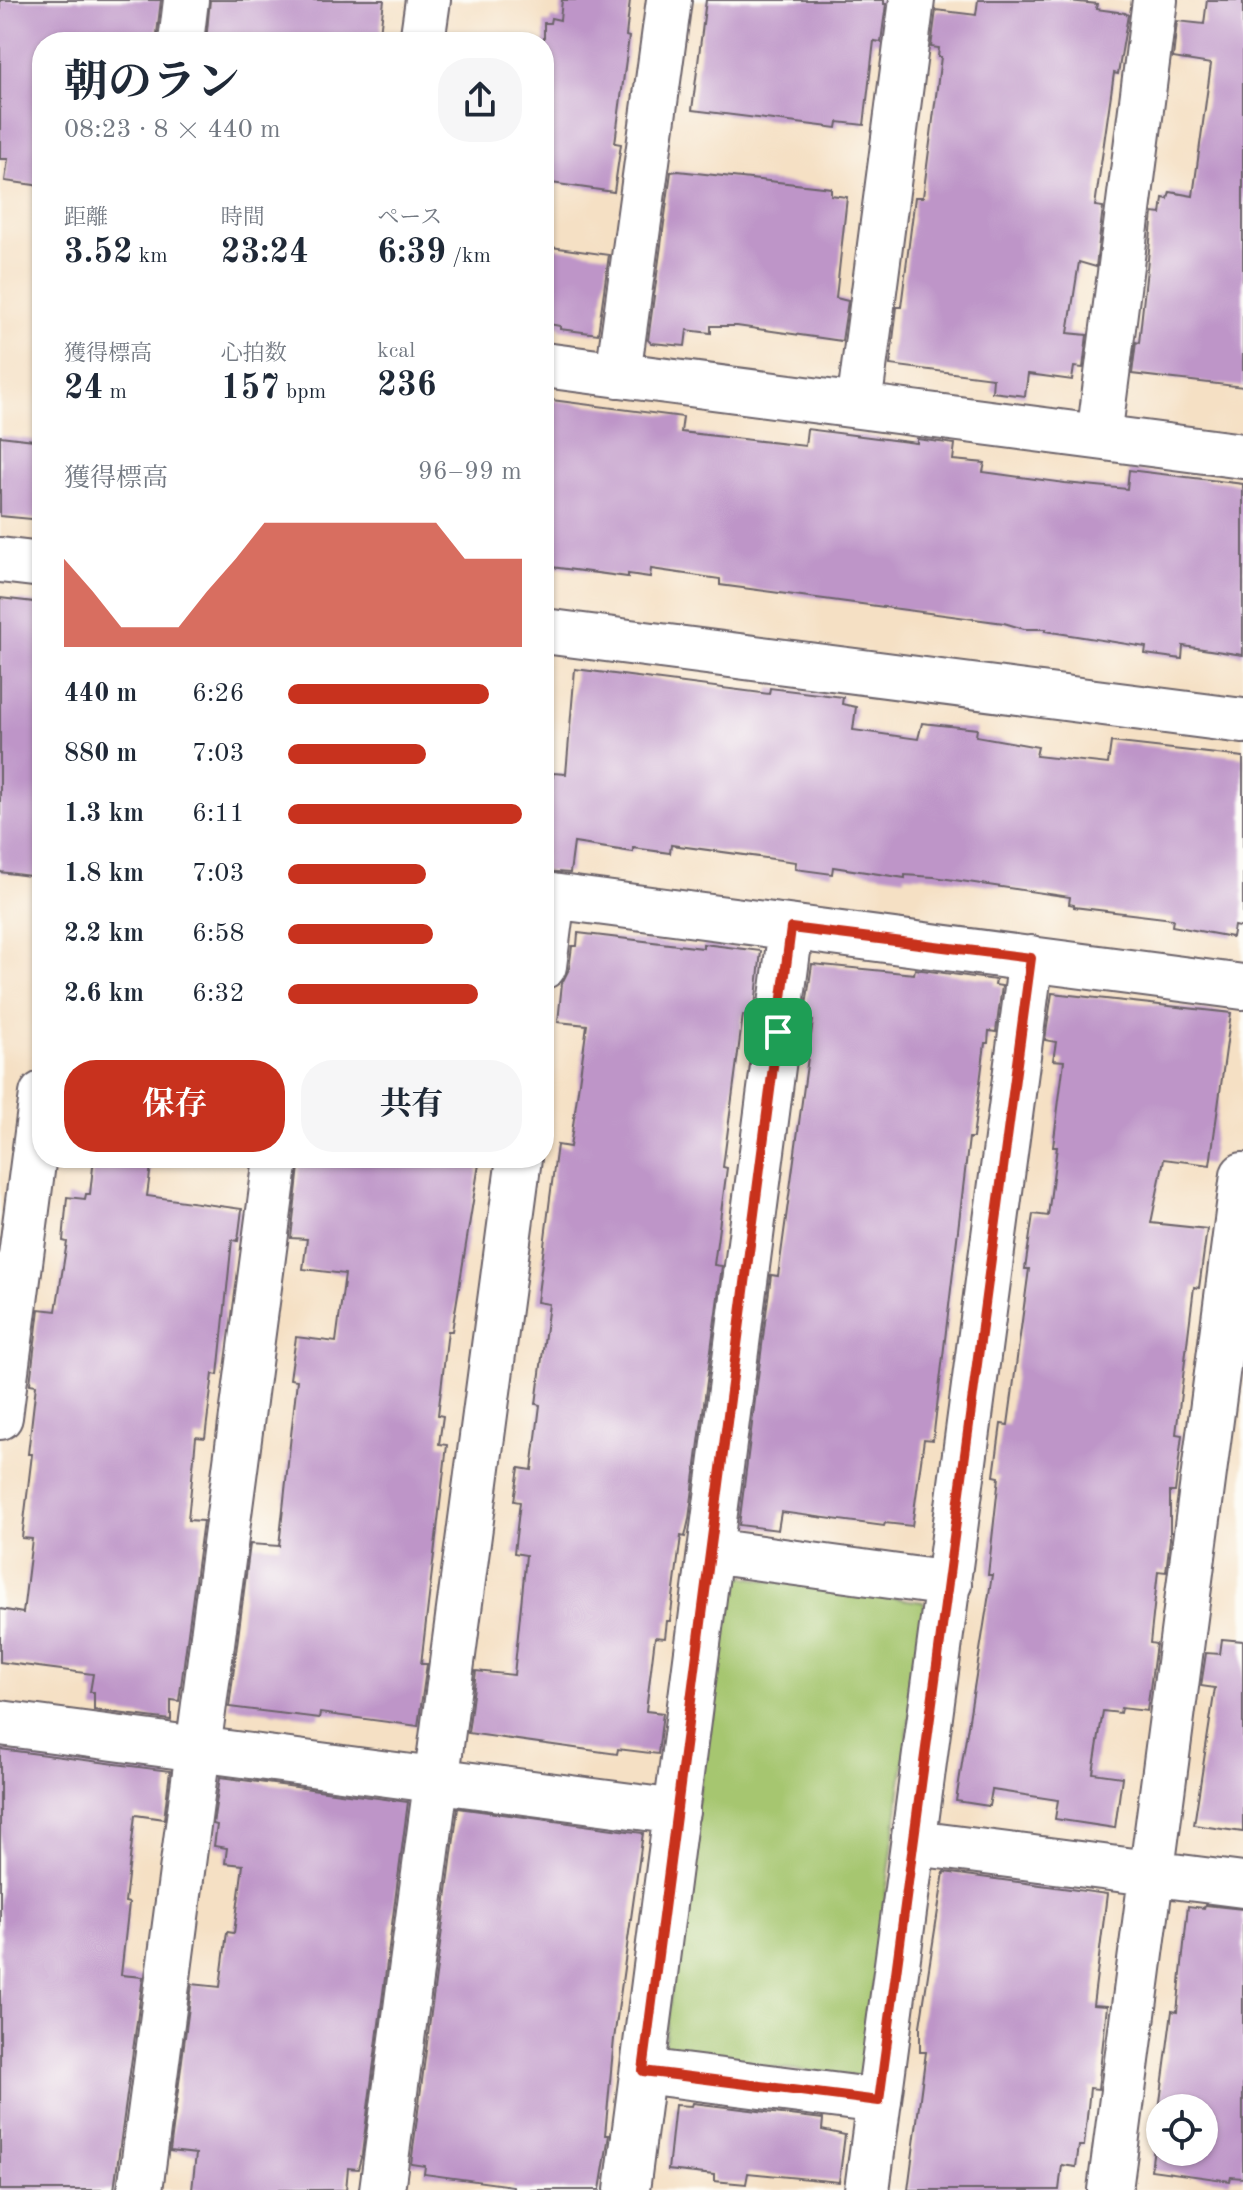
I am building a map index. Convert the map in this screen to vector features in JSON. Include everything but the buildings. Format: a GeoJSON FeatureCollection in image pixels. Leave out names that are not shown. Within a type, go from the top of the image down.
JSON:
{"type":"FeatureCollection","features":[{"type":"Feature","properties":{"kind":"street"},"geometry":{"type":"LineString","coordinates":[[182,32],[186,0]]}},
{"type":"Feature","properties":{"kind":"street"},"geometry":{"type":"LineString","coordinates":[[423,32],[428,0]]}},
{"type":"Feature","properties":{"kind":"street"},"geometry":{"type":"LineString","coordinates":[[618,375],[669,0]]}},
{"type":"Feature","properties":{"kind":"street"},"geometry":{"type":"LineString","coordinates":[[859,406],[912,0]]}},
{"type":"Feature","properties":{"kind":"street"},"geometry":{"type":"LineString","coordinates":[[1099,437],[1155,0]]}},
{"type":"Feature","properties":{"kind":"street"},"geometry":{"type":"LineString","coordinates":[[554,366],[1243,456]]}},
{"type":"Feature","properties":{"kind":"street"},"geometry":{"type":"LineString","coordinates":[[0,560],[32,564]]}},
{"type":"Feature","properties":{"kind":"street"},"geometry":{"type":"LineString","coordinates":[[554,632],[1243,721]]}},
{"type":"Feature","properties":{"kind":"street"},"geometry":{"type":"LineString","coordinates":[[554,896],[1243,987]]}},
{"type":"Feature","properties":{"kind":"street"},"geometry":{"type":"LineString","coordinates":[[627,2190],[791,928]]}},
{"type":"Feature","properties":{"kind":"street"},"geometry":{"type":"LineString","coordinates":[[867,2190],[1031,958]]}},
{"type":"Feature","properties":{"kind":"street"},"geometry":{"type":"LineString","coordinates":[[0,1417],[32,1168]]}},
{"type":"Feature","properties":{"kind":"street"},"geometry":{"type":"LineString","coordinates":[[140,2190],[275,1168]]}},
{"type":"Feature","properties":{"kind":"street"},"geometry":{"type":"LineString","coordinates":[[382,2190],[518,1168]]}},
{"type":"Feature","properties":{"kind":"street"},"geometry":{"type":"LineString","coordinates":[[1110,2190],[1243,1175]]}},
{"type":"Feature","properties":{"kind":"street"},"geometry":{"type":"LineString","coordinates":[[710,1551],[949,1584]]}},
{"type":"Feature","properties":{"kind":"street"},"geometry":{"type":"LineString","coordinates":[[0,1723],[677,1812]]}},
{"type":"Feature","properties":{"kind":"street"},"geometry":{"type":"LineString","coordinates":[[915,1843],[1243,1885]]}},
{"type":"Feature","properties":{"kind":"street"},"geometry":{"type":"LineString","coordinates":[[643,2071],[879,2101]]}},
{"type":"Feature","properties":{"kind":"green space"},"geometry":{"type":"Polygon","coordinates":[[[728,1577],[923,1602],[925,1606],[861,2077],[668,2056],[664,2045],[728,1577]]]}},
{"type":"Feature","properties":{"kind":"route"},"geometry":{"type":"LineString","coordinates":[[791,928],[1031,958],[879,2101],[643,2071],[778,1032],[791,928]]}}]}
